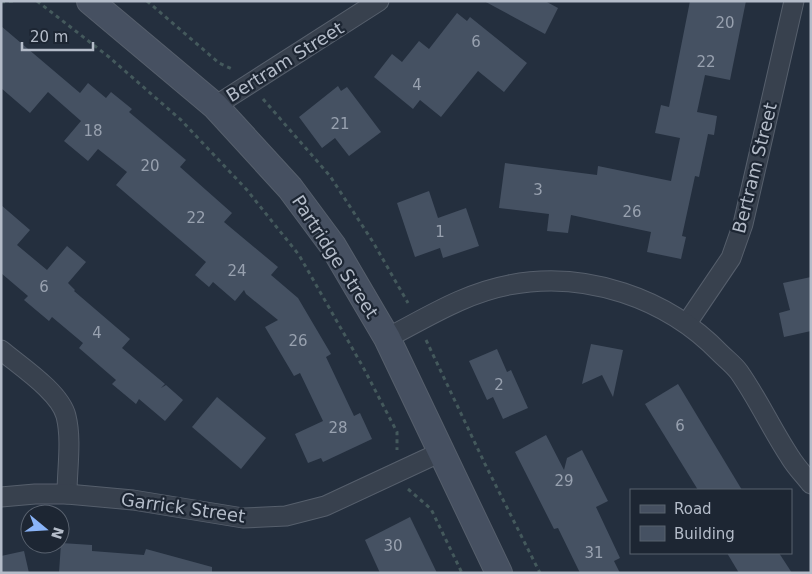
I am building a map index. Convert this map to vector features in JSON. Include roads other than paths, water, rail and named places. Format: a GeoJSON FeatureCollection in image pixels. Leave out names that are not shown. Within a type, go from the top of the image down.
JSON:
{"type":"FeatureCollection","features":[{"type":"Feature","properties":{"kind":"street","name":"Partridge Street"},"geometry":{"type":"LineString","coordinates":[[90,1],[215,106],[290,188],[333,246],[387,338],[500,573]]}},
{"type":"Feature","properties":{"kind":"street","name":"Bertram Street"},"geometry":{"type":"LineString","coordinates":[[215,106],[379,1]]}},
{"type":"Feature","properties":{"kind":"street","name":"Bertram Street"},"geometry":{"type":"LineString","coordinates":[[687,323],[731,258],[743,224],[794,1]]}},
{"type":"Feature","properties":{"kind":"street"},"geometry":{"type":"LineString","coordinates":[[387,338],[467,297],[509,285],[554,281],[601,286],[624,293],[646,301],[687,323],[706,338],[738,372],[791,459],[811,484]]}},
{"type":"Feature","properties":{"kind":"street"},"geometry":{"type":"LineString","coordinates":[[1,350],[49,390],[62,406],[66,415],[68,433],[67,494]]}},
{"type":"Feature","properties":{"kind":"street","name":"Garrick Street"},"geometry":{"type":"LineString","coordinates":[[1,497],[67,494],[133,500],[243,518],[286,516],[325,506],[441,452]]}}]}
